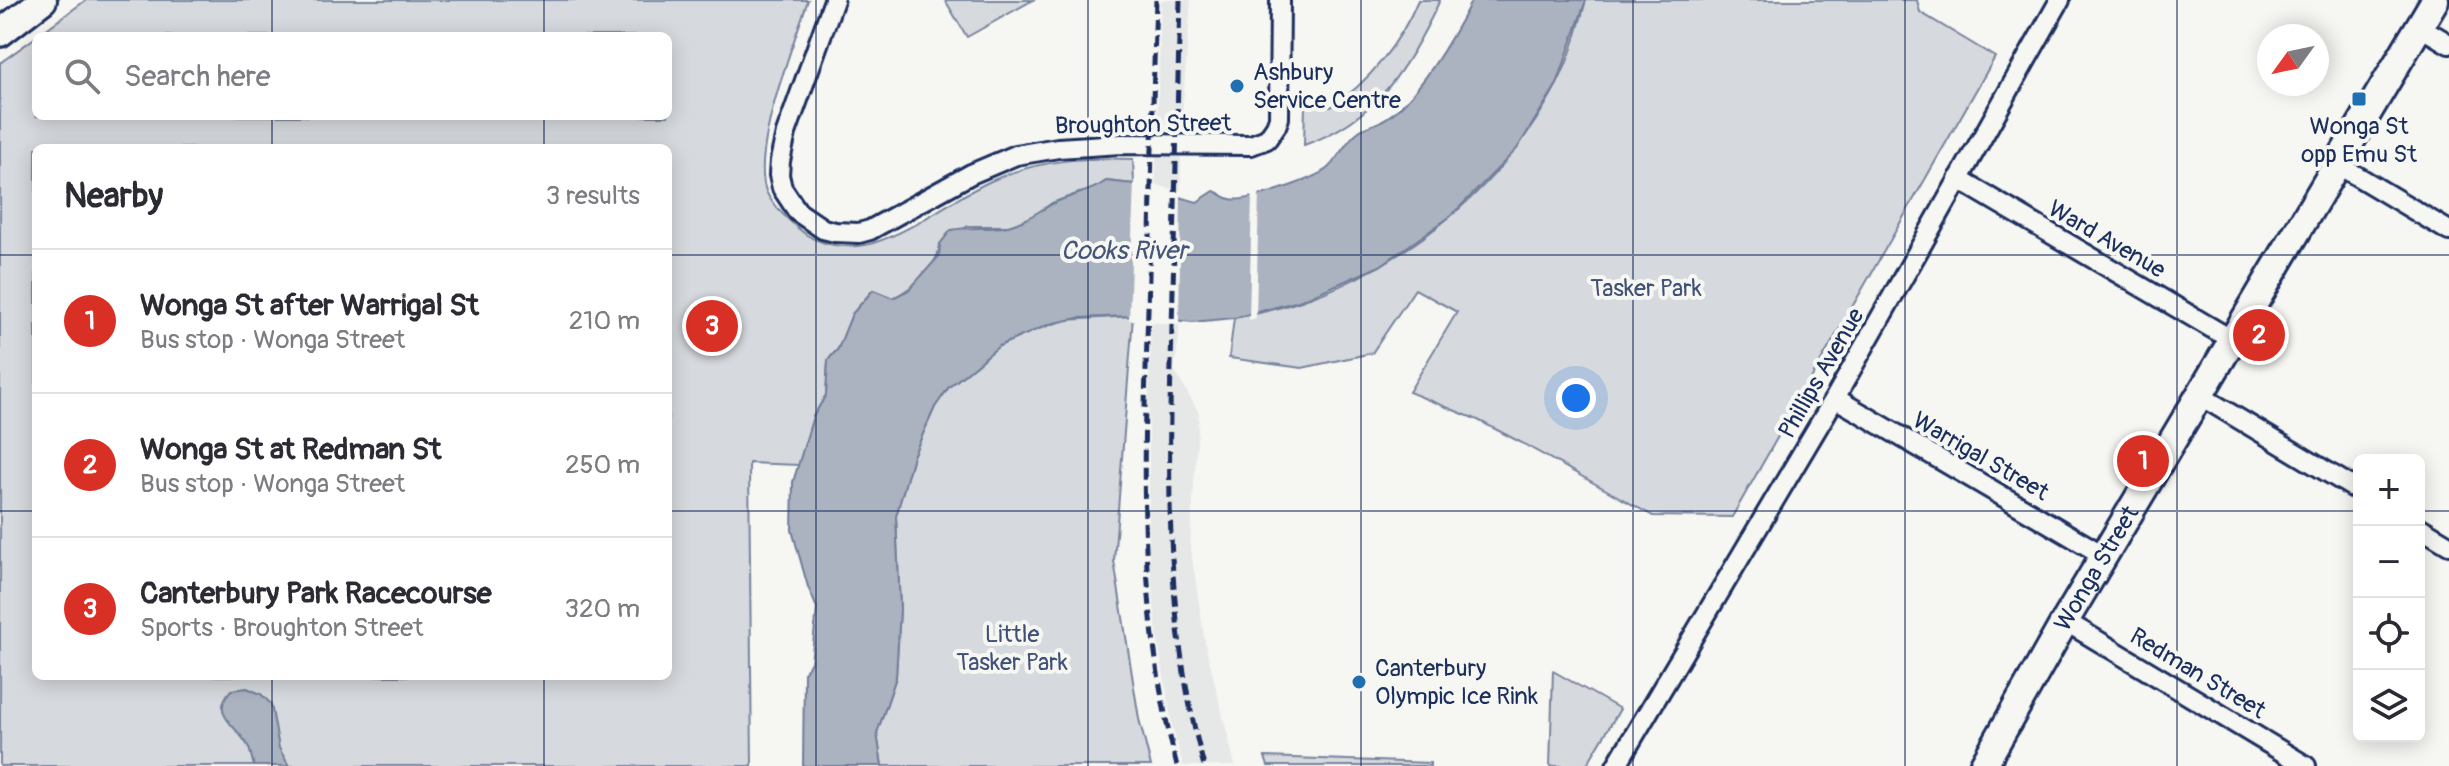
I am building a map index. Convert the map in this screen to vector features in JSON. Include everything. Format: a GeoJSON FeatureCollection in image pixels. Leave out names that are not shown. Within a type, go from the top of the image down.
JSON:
{"type":"FeatureCollection","features":[{"type":"Feature","properties":{"kind":"street"},"geometry":{"type":"LineString","coordinates":[[4,27],[43,0]]}},
{"type":"Feature","properties":{"kind":"street","name":"Broughton Street"},"geometry":{"type":"LineString","coordinates":[[834,0],[786,133],[780,161],[782,188],[798,212],[823,229],[847,234],[870,230],[996,162],[1036,151],[1121,144],[1242,146],[1259,143],[1272,133],[1279,118],[1280,0]]}},
{"type":"Feature","properties":{"kind":"street","name":"Phillips Avenue"},"geometry":{"type":"LineString","coordinates":[[1616,766],[1835,398],[2060,0]]}},
{"type":"Feature","properties":{"kind":"street","name":"Wonga Street"},"geometry":{"type":"LineString","coordinates":[[1983,766],[2103,555],[2435,0]]}},
{"type":"Feature","properties":{"kind":"street"},"geometry":{"type":"LineString","coordinates":[[2419,26],[2449,44]]}},
{"type":"Feature","properties":{"kind":"street"},"geometry":{"type":"LineString","coordinates":[[2337,164],[2449,231]]}},
{"type":"Feature","properties":{"kind":"street","name":"Ward Avenue"},"geometry":{"type":"LineString","coordinates":[[1958,179],[2232,340]]}},
{"type":"Feature","properties":{"kind":"street"},"geometry":{"type":"LineString","coordinates":[[2199,395],[2353,487]]}},
{"type":"Feature","properties":{"kind":"street","name":"Warrigal Street"},"geometry":{"type":"LineString","coordinates":[[1835,398],[2103,555]]}},
{"type":"Feature","properties":{"kind":"street"},"geometry":{"type":"LineString","coordinates":[[2425,531],[2449,545]]}},
{"type":"Feature","properties":{"kind":"street","name":"Redman Street"},"geometry":{"type":"LineString","coordinates":[[2065,621],[2306,766]]}},
{"type":"Feature","properties":{"kind":"shaded area"},"geometry":{"type":"Polygon","coordinates":[[[1161,0],[1191,0],[1181,127],[1179,338],[1174,370],[1199,413],[1190,544],[1205,643],[1235,766],[1183,766],[1172,725],[1158,641],[1149,554],[1149,393],[1161,0]]]}},
{"type":"Feature","properties":{"kind":"green space"},"geometry":{"type":"Polygon","coordinates":[[[86,0],[808,0],[777,94],[763,169],[770,199],[806,235],[834,245],[873,243],[904,230],[991,181],[1025,168],[1060,161],[1133,159],[1134,184],[1106,181],[1093,191],[1052,203],[1033,217],[1009,226],[968,226],[940,244],[930,269],[908,289],[893,298],[873,290],[852,314],[838,349],[828,360],[826,395],[813,417],[799,465],[749,463],[752,766],[0,766],[0,63],[32,40],[32,120],[672,120],[672,32],[42,32],[86,0]]]}},
{"type":"Feature","properties":{"kind":"green space"},"geometry":{"type":"Polygon","coordinates":[[[945,0],[1033,0],[967,37],[945,0]]]}},
{"type":"Feature","properties":{"kind":"green space"},"geometry":{"type":"Polygon","coordinates":[[[1418,0],[1440,0],[1416,47],[1388,88],[1352,121],[1304,145],[1305,105],[1331,107],[1358,86],[1393,46],[1418,0]]]}},
{"type":"Feature","properties":{"kind":"green space","name":"Tasker Park"},"geometry":{"type":"Polygon","coordinates":[[[1586,0],[1917,0],[1920,12],[1995,57],[1732,517],[1653,516],[1478,420],[1409,392],[1457,312],[1415,289],[1372,353],[1302,368],[1229,358],[1234,318],[1284,306],[1332,289],[1422,239],[1462,207],[1498,170],[1529,130],[1556,86],[1570,55],[1586,0]]]}},
{"type":"Feature","properties":{"kind":"green space","name":"Little Tasker Park"},"geometry":{"type":"Polygon","coordinates":[[[1133,316],[1114,561],[1139,719],[1151,766],[882,766],[877,733],[896,677],[900,609],[896,516],[913,456],[935,407],[949,387],[999,346],[1021,335],[1065,320],[1133,316]]]}},
{"type":"Feature","properties":{"kind":"green space"},"geometry":{"type":"Polygon","coordinates":[[[1553,671],[1620,709],[1586,766],[1550,766],[1553,671]]]}},
{"type":"Feature","properties":{"kind":"green space"},"geometry":{"type":"Polygon","coordinates":[[[1265,757],[1430,763],[1430,766],[1268,766],[1265,757]]]}},
{"type":"Feature","properties":{"kind":"water","name":"Cooks River"},"geometry":{"type":"Polygon","coordinates":[[[1472,0],[1586,0],[1557,84],[1517,149],[1451,216],[1380,266],[1299,301],[1234,318],[1193,322],[1133,316],[1078,318],[1050,324],[999,346],[949,387],[935,407],[913,456],[896,516],[900,609],[896,677],[877,733],[882,766],[803,766],[804,673],[811,662],[817,608],[792,530],[793,482],[813,417],[826,395],[828,360],[838,349],[852,314],[873,290],[893,298],[909,290],[939,256],[940,244],[951,230],[1014,224],[1106,181],[1134,184],[1197,202],[1214,191],[1230,199],[1251,197],[1321,173],[1332,164],[1354,135],[1394,113],[1407,100],[1433,67],[1472,0]]]}},
{"type":"Feature","properties":{"kind":"water"},"geometry":{"type":"Polygon","coordinates":[[[247,688],[261,694],[271,704],[279,748],[289,766],[254,766],[248,746],[227,720],[223,706],[225,699],[231,690],[247,688]]]}},
{"type":"Feature","properties":{"kind":"pier"},"geometry":{"type":"Polygon","coordinates":[[[1134,180],[1181,191],[1179,325],[1129,320],[1134,180]]]}},
{"type":"Feature","properties":{"kind":"pier"},"geometry":{"type":"Polygon","coordinates":[[[1259,192],[1256,318],[1249,320],[1252,194],[1259,192]]]}},
{"type":"Feature","properties":{"kind":"railway"},"geometry":{"type":"LineString","coordinates":[[1156,0],[1145,393],[1146,554],[1156,660],[1177,766]]}},
{"type":"Feature","properties":{"kind":"railway"},"geometry":{"type":"LineString","coordinates":[[1180,0],[1170,493],[1175,602],[1191,711],[1204,766]]}},
{"type":"Feature","properties":{"kind":"place","name":"Ashbury Service Centre"},"geometry":{"type":"Point","coordinates":[1237,86]}},
{"type":"Feature","properties":{"kind":"place","name":"Wonga St opp Emu St"},"geometry":{"type":"Point","coordinates":[2359,99]}},
{"type":"Feature","properties":{"kind":"place","name":"Canterbury Park Racecourse"},"geometry":{"type":"Point","coordinates":[712,326]}},
{"type":"Feature","properties":{"kind":"place","name":"Wonga St at Redman St"},"geometry":{"type":"Point","coordinates":[2259,335]}},
{"type":"Feature","properties":{"kind":"place","name":"Wonga St after Warrigal St"},"geometry":{"type":"Point","coordinates":[2143,461]}},
{"type":"Feature","properties":{"kind":"place","name":"Canterbury Olympic Ice Rink"},"geometry":{"type":"Point","coordinates":[1359,682]}}]}
